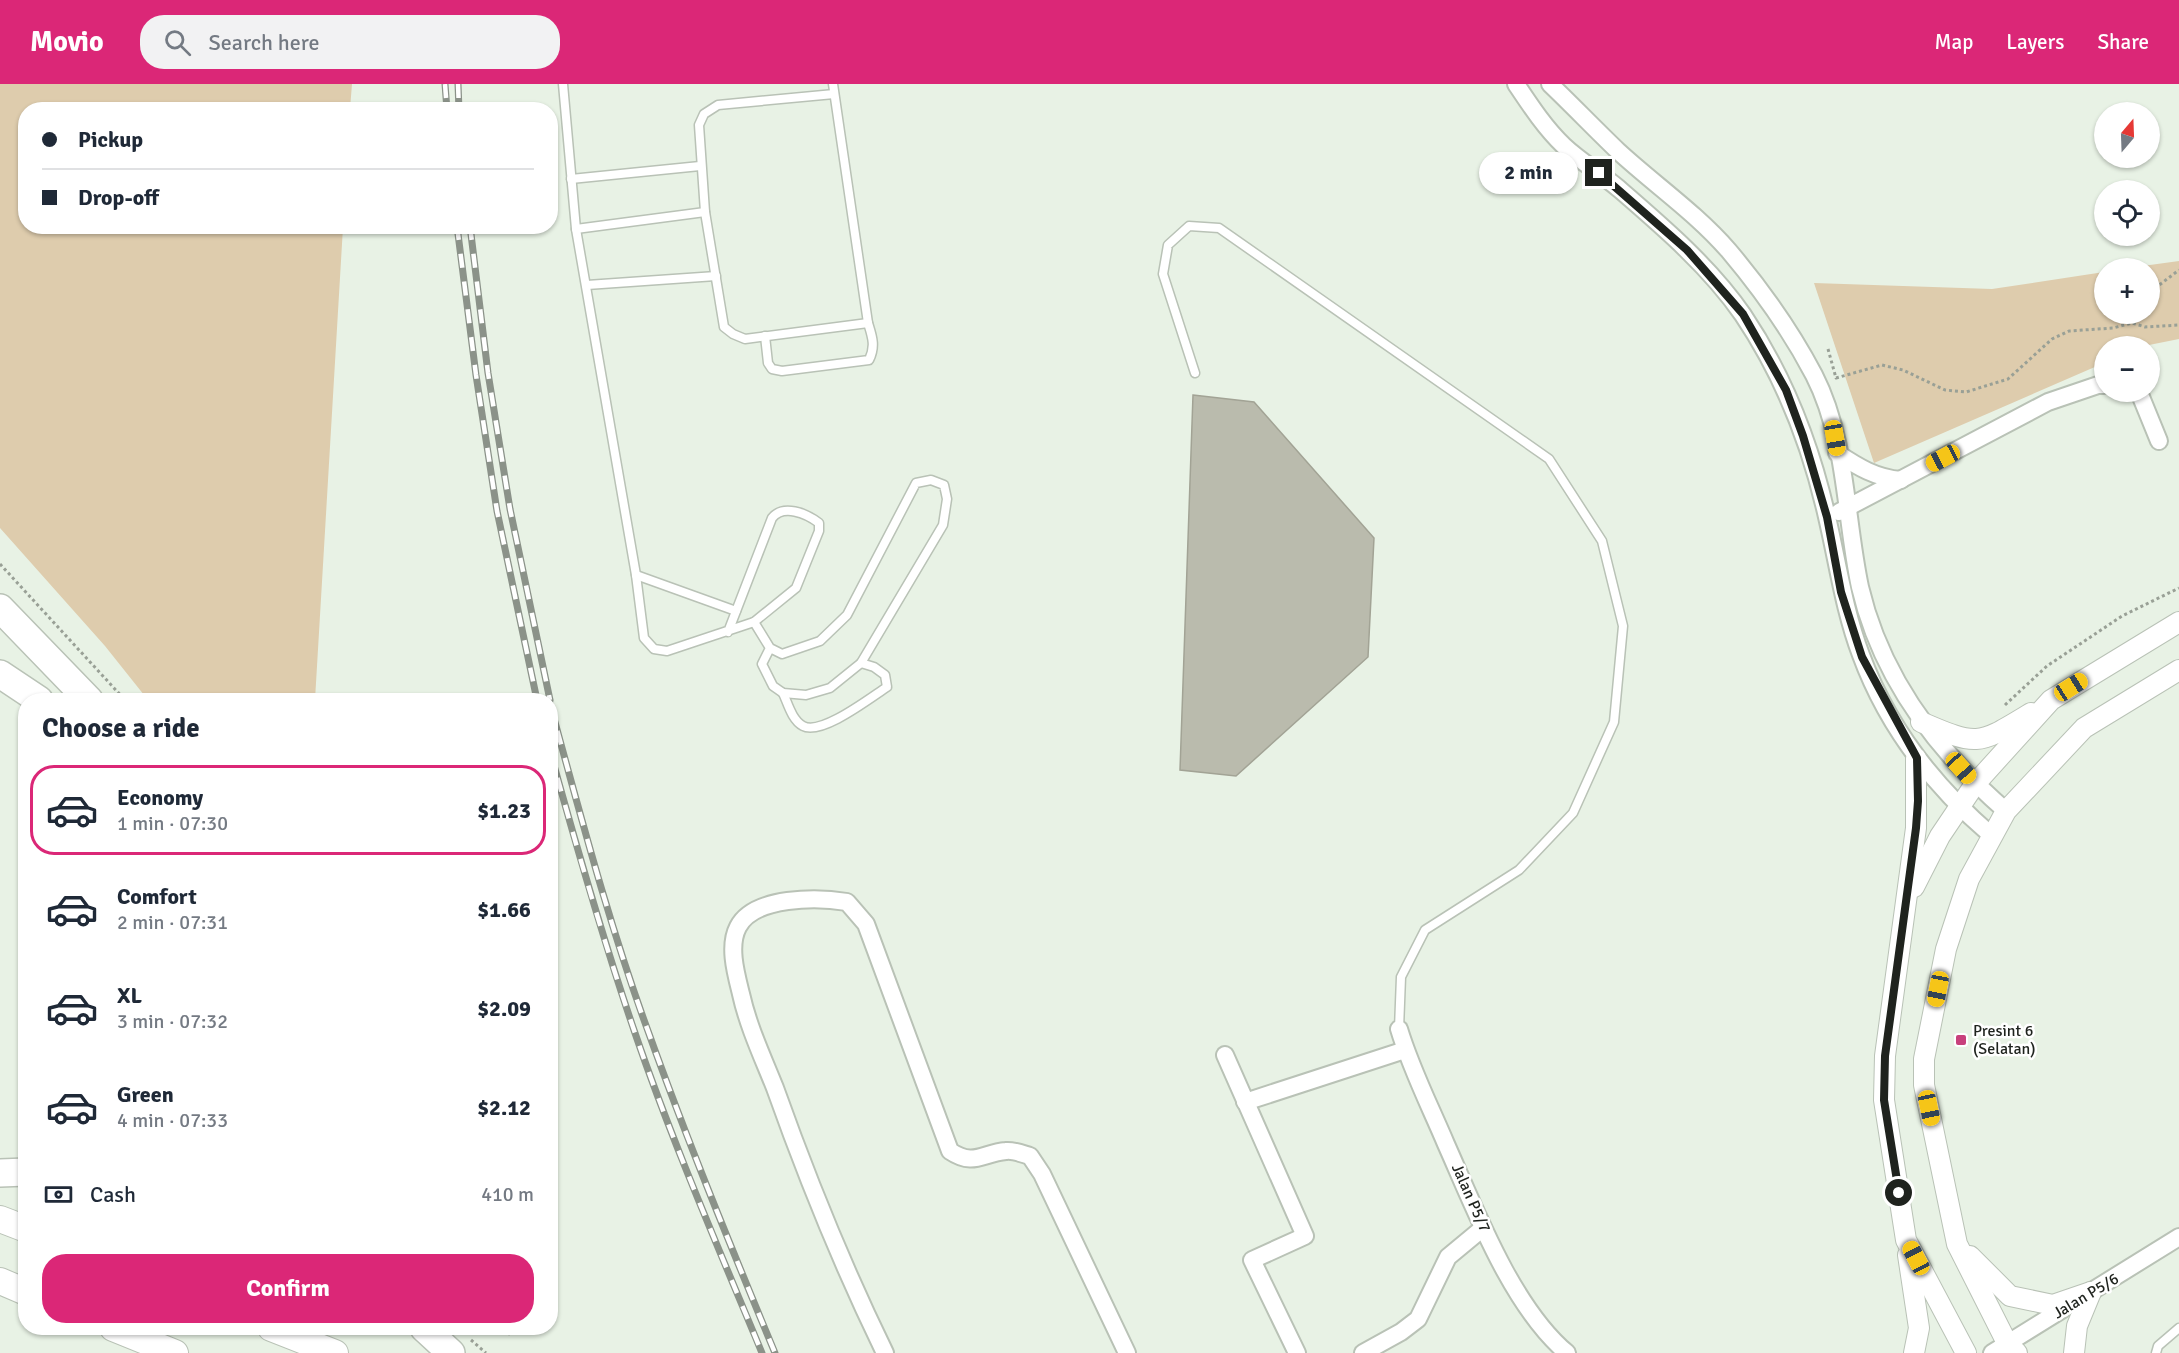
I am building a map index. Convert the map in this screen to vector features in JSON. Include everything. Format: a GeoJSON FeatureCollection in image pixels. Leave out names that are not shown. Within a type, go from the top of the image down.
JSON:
{"type":"FeatureCollection","features":[{"type":"Feature","properties":{"kind":"highway"},"geometry":{"type":"LineString","coordinates":[[0,608],[83,693]]}},
{"type":"Feature","properties":{"kind":"highway"},"geometry":{"type":"LineString","coordinates":[[0,674],[28,693]]}},
{"type":"Feature","properties":{"kind":"highway"},"geometry":{"type":"LineString","coordinates":[[0,1173],[18,1172]]}},
{"type":"Feature","properties":{"kind":"highway"},"geometry":{"type":"LineString","coordinates":[[432,1335],[451,1353]]}},
{"type":"Feature","properties":{"kind":"main road"},"geometry":{"type":"LineString","coordinates":[[0,1219],[18,1226]]}},
{"type":"Feature","properties":{"kind":"main road"},"geometry":{"type":"LineString","coordinates":[[0,1281],[18,1289]]}},
{"type":"Feature","properties":{"kind":"main road"},"geometry":{"type":"LineString","coordinates":[[130,1335],[175,1353]]}},
{"type":"Feature","properties":{"kind":"main road"},"geometry":{"type":"LineString","coordinates":[[289,1335],[335,1353]]}},
{"type":"Feature","properties":{"kind":"street"},"geometry":{"type":"LineString","coordinates":[[1516,84],[1563,146],[1617,187],[1687,250],[1743,314],[1786,390],[1803,436],[1827,517],[1841,592],[1862,657],[1917,758],[1959,808],[1991,836]]}},
{"type":"Feature","properties":{"kind":"street"},"geometry":{"type":"LineString","coordinates":[[1550,84],[1619,152],[1683,206],[1729,251],[1778,316],[1815,376],[1832,423],[1860,586],[1877,643],[1921,722],[1975,784],[2006,811]]}},
{"type":"Feature","properties":{"kind":"street"},"geometry":{"type":"LineString","coordinates":[[1827,517],[1848,509],[2048,402],[2094,386]]}},
{"type":"Feature","properties":{"kind":"street"},"geometry":{"type":"LineString","coordinates":[[2143,402],[2159,441]]}},
{"type":"Feature","properties":{"kind":"street"},"geometry":{"type":"LineString","coordinates":[[1838,453],[1862,469],[1886,479],[1901,480]]}},
{"type":"Feature","properties":{"kind":"street"},"geometry":{"type":"LineString","coordinates":[[1921,722],[1971,741],[1990,738],[2179,622]]}},
{"type":"Feature","properties":{"kind":"street"},"geometry":{"type":"LineString","coordinates":[[2005,1350],[1957,1244],[1924,1085],[1924,1059],[1946,949],[1969,879],[2006,811],[2084,728],[2179,670]]}},
{"type":"Feature","properties":{"kind":"street"},"geometry":{"type":"LineString","coordinates":[[1907,900],[1940,836],[1975,784],[2051,700]]}},
{"type":"Feature","properties":{"kind":"street"},"geometry":{"type":"LineString","coordinates":[[1914,1353],[1919,1328],[1884,1100],[1885,1056],[1918,801],[1917,758]]}},
{"type":"Feature","properties":{"kind":"street"},"geometry":{"type":"LineString","coordinates":[[885,1353],[858,1299],[798,1154],[741,996],[732,947],[738,926],[754,911],[784,901],[821,898],[847,902],[866,924],[950,1151],[962,1159],[978,1159],[1008,1150],[1030,1156],[1042,1174],[1127,1353]]}},
{"type":"Feature","properties":{"kind":"street","name":"Jalan P5/7"},"geometry":{"type":"LineString","coordinates":[[1398,1029],[1405,1050],[1483,1228],[1530,1310],[1550,1339],[1567,1353]]}},
{"type":"Feature","properties":{"kind":"street"},"geometry":{"type":"LineString","coordinates":[[1245,1102],[1405,1050]]}},
{"type":"Feature","properties":{"kind":"street"},"geometry":{"type":"LineString","coordinates":[[1225,1055],[1305,1236],[1252,1260],[1297,1353]]}},
{"type":"Feature","properties":{"kind":"street"},"geometry":{"type":"LineString","coordinates":[[1362,1353],[1401,1332],[1418,1319],[1448,1257],[1483,1228]]}},
{"type":"Feature","properties":{"kind":"street","name":"Jalan P5/6"},"geometry":{"type":"LineString","coordinates":[[2005,1350],[2091,1292],[2179,1238]]}},
{"type":"Feature","properties":{"kind":"street"},"geometry":{"type":"LineString","coordinates":[[1906,1240],[1966,1353]]}},
{"type":"Feature","properties":{"kind":"street"},"geometry":{"type":"LineString","coordinates":[[1957,1244],[2010,1296],[2053,1305],[2091,1292]]}},
{"type":"Feature","properties":{"kind":"street"},"geometry":{"type":"LineString","coordinates":[[2074,1353],[2078,1326],[2091,1292]]}},
{"type":"Feature","properties":{"kind":"lane"},"geometry":{"type":"LineString","coordinates":[[564,84],[576,229],[636,575],[644,638],[654,649],[667,651],[728,633],[754,622],[796,588],[819,531],[819,523],[812,518],[784,509],[772,518],[728,633]]}},
{"type":"Feature","properties":{"kind":"lane"},"geometry":{"type":"LineString","coordinates":[[765,336],[768,363],[772,369],[793,370],[868,360],[874,345],[868,323],[834,84]]}},
{"type":"Feature","properties":{"kind":"lane"},"geometry":{"type":"LineString","coordinates":[[834,94],[718,105],[704,114],[699,125],[700,166],[705,212],[724,327],[733,334],[745,339],[868,323]]}},
{"type":"Feature","properties":{"kind":"lane"},"geometry":{"type":"LineString","coordinates":[[571,179],[700,166]]}},
{"type":"Feature","properties":{"kind":"lane"},"geometry":{"type":"LineString","coordinates":[[576,229],[705,212]]}},
{"type":"Feature","properties":{"kind":"lane"},"geometry":{"type":"LineString","coordinates":[[1195,373],[1163,274],[1168,245],[1189,226],[1219,228],[1549,459],[1602,542],[1623,626],[1614,722],[1573,813],[1519,870],[1425,930],[1401,977],[1398,1029]]}},
{"type":"Feature","properties":{"kind":"lane"},"geometry":{"type":"LineString","coordinates":[[587,285],[716,276]]}},
{"type":"Feature","properties":{"kind":"lane"},"geometry":{"type":"LineString","coordinates":[[754,622],[770,648],[782,654],[820,641],[847,615],[916,483],[931,480],[944,485],[947,499],[943,525],[861,663],[830,688],[806,695],[783,693],[772,686],[762,664],[770,648]]}},
{"type":"Feature","properties":{"kind":"lane"},"geometry":{"type":"LineString","coordinates":[[636,575],[736,611]]}},
{"type":"Feature","properties":{"kind":"lane"},"geometry":{"type":"LineString","coordinates":[[783,693],[795,719],[803,726],[814,729],[833,721],[887,687],[885,675],[874,667],[861,663]]}},
{"type":"Feature","properties":{"kind":"lane"},"geometry":{"type":"LineString","coordinates":[[2156,1353],[2158,1346],[2179,1328]]}},
{"type":"Feature","properties":{"kind":"path"},"geometry":{"type":"LineString","coordinates":[[2160,284],[2179,270]]}},
{"type":"Feature","properties":{"kind":"path"},"geometry":{"type":"LineString","coordinates":[[1828,349],[1836,378],[1882,365],[1903,370],[1945,390],[1966,392],[2008,379],[2052,339],[2069,331],[2113,328],[2128,324]]}},
{"type":"Feature","properties":{"kind":"path"},"geometry":{"type":"LineString","coordinates":[[2135,324],[2145,327],[2179,325]]}},
{"type":"Feature","properties":{"kind":"path"},"geometry":{"type":"LineString","coordinates":[[0,564],[119,693]]}},
{"type":"Feature","properties":{"kind":"path"},"geometry":{"type":"LineString","coordinates":[[2005,705],[2047,666],[2122,616],[2179,588]]}},
{"type":"Feature","properties":{"kind":"shaded area"},"geometry":{"type":"Polygon","coordinates":[[[0,84],[352,84],[351,102],[18,102],[18,234],[343,234],[315,693],[142,693],[105,646],[0,528],[0,84]]]}},
{"type":"Feature","properties":{"kind":"shaded area"},"geometry":{"type":"Polygon","coordinates":[[[2179,261],[2179,339],[2160,343],[2160,336],[2094,336],[2094,367],[1874,463],[1814,283],[1992,289],[2094,274],[2094,324],[2160,324],[2160,264],[2179,261]]]}},
{"type":"Feature","properties":{"kind":"building"},"geometry":{"type":"Polygon","coordinates":[[[1193,395],[1254,402],[1374,538],[1368,657],[1236,776],[1180,770],[1193,395]]]}},
{"type":"Feature","properties":{"kind":"railway"},"geometry":{"type":"LineString","coordinates":[[445,84],[446,102]]}},
{"type":"Feature","properties":{"kind":"railway"},"geometry":{"type":"LineString","coordinates":[[458,84],[459,102]]}},
{"type":"Feature","properties":{"kind":"railway"},"geometry":{"type":"LineString","coordinates":[[458,234],[476,375],[497,511],[536,693]]}},
{"type":"Feature","properties":{"kind":"railway"},"geometry":{"type":"LineString","coordinates":[[471,234],[488,373],[510,509],[549,693]]}},
{"type":"Feature","properties":{"kind":"railway"},"geometry":{"type":"LineString","coordinates":[[558,733],[620,951],[694,1153],[775,1353]]}},
{"type":"Feature","properties":{"kind":"railway"},"geometry":{"type":"LineString","coordinates":[[558,779],[590,892],[649,1073],[712,1234],[762,1353]]}},
{"type":"Feature","properties":{"kind":"place","name":"Presint 6 (Selatan)"},"geometry":{"type":"Point","coordinates":[1961,1040]}},
{"type":"Feature","properties":{"kind":"route"},"geometry":{"type":"LineString","coordinates":[[1599,173],[1687,250],[1743,314],[1786,390],[1803,436],[1827,517],[1841,592],[1862,657],[1887,708],[1917,758],[1916,828],[1885,1056],[1884,1100],[1899,1193]]}}]}
